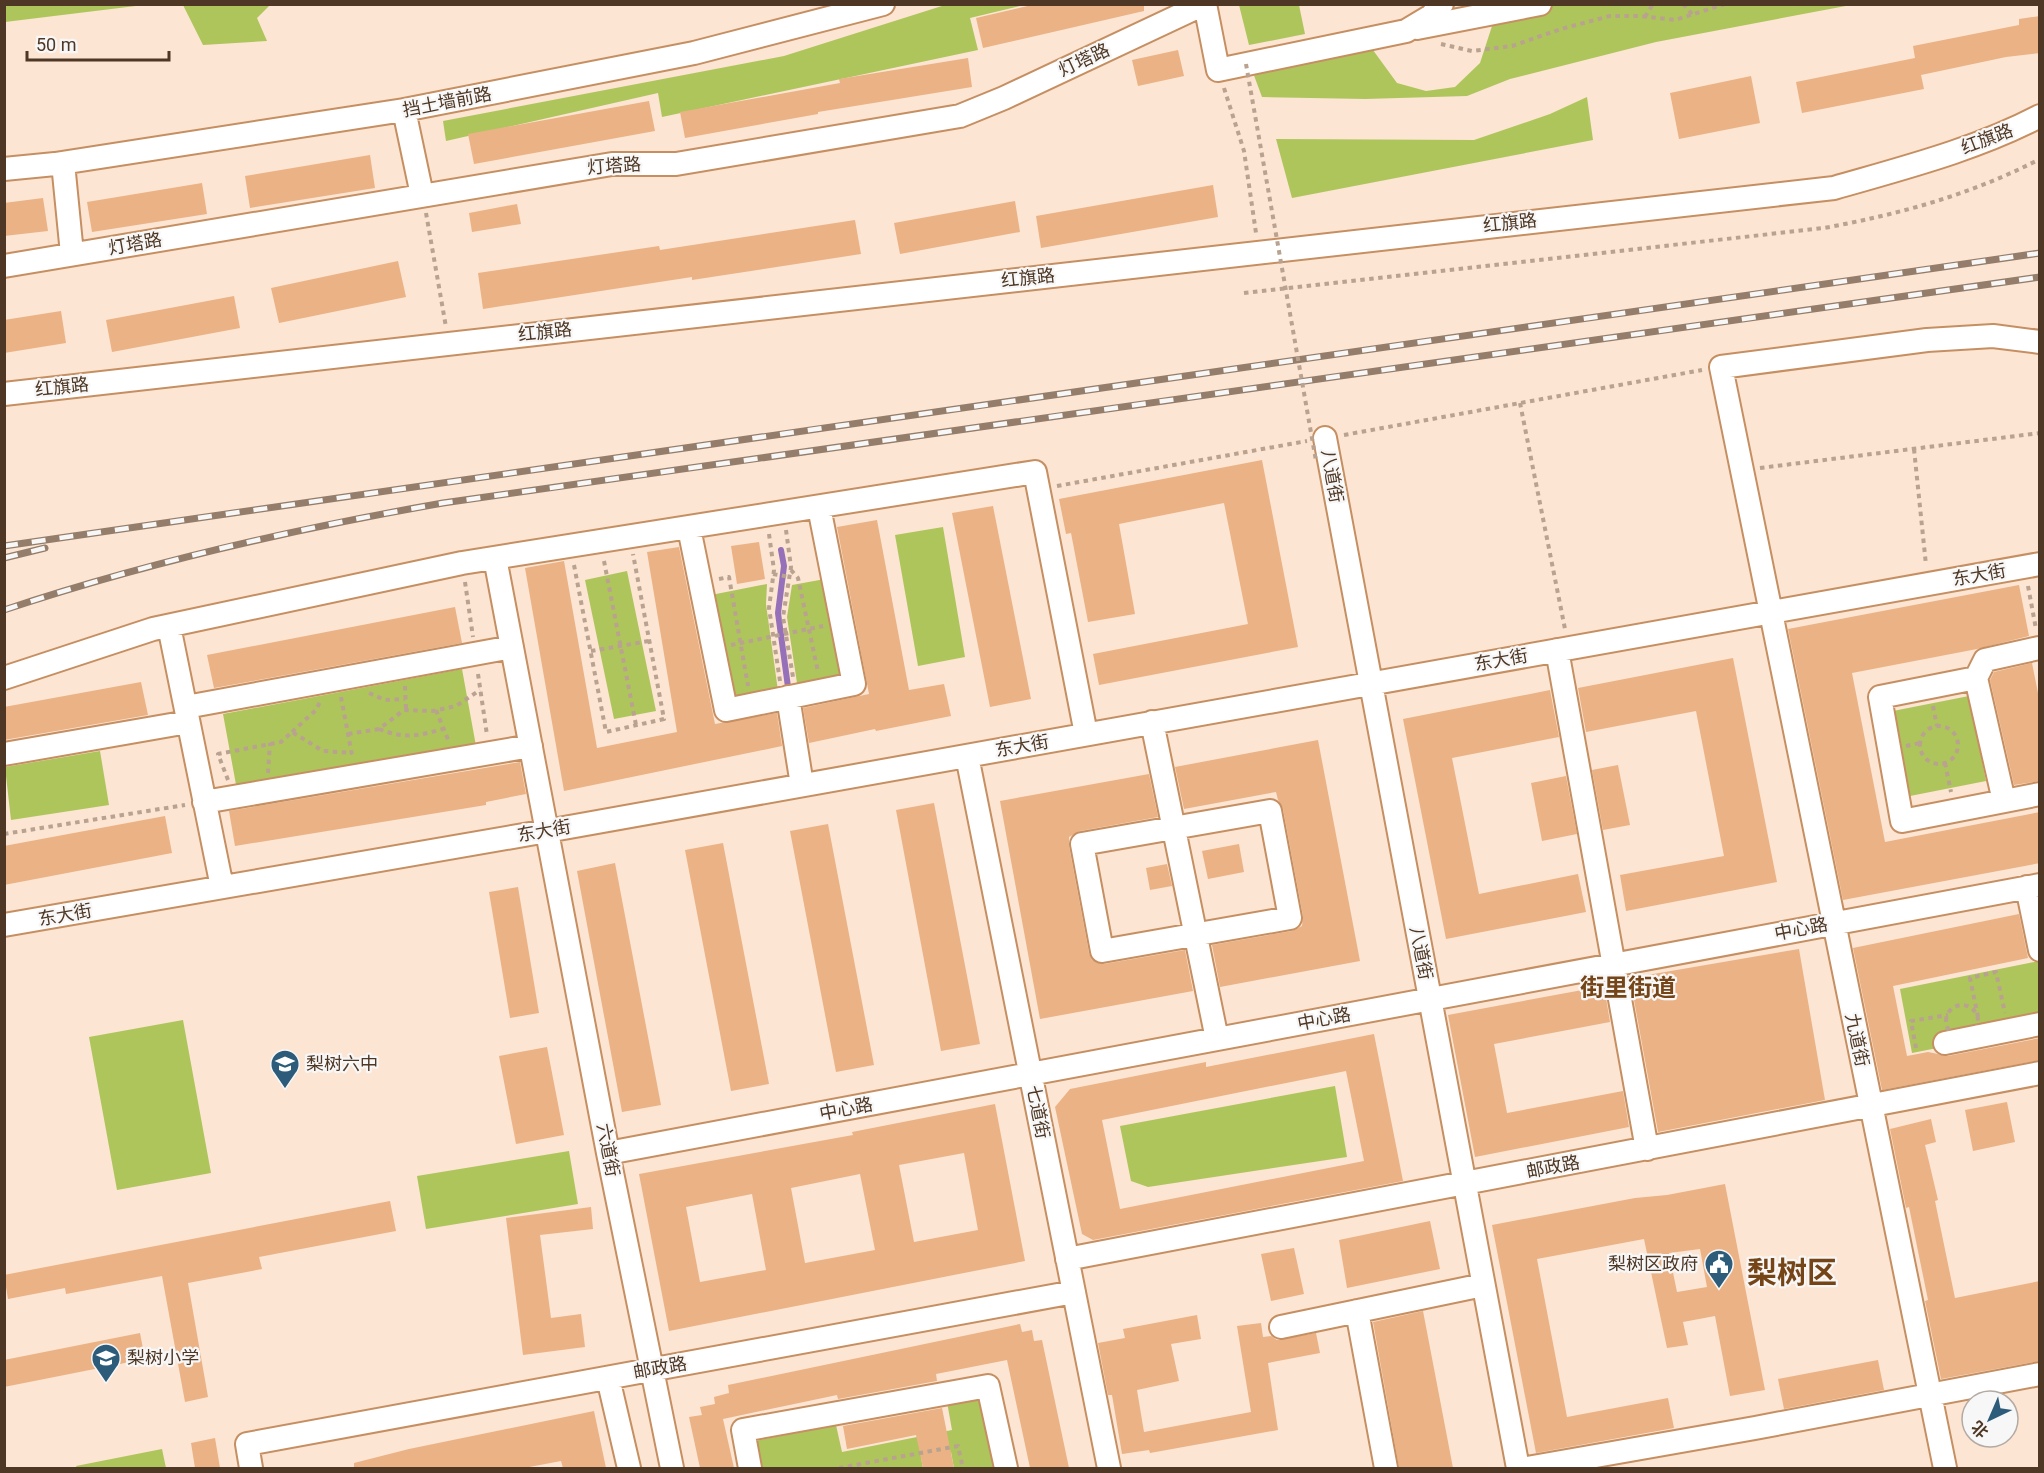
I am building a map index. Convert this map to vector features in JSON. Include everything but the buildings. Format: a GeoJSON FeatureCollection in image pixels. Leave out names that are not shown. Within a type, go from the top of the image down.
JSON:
{"type":"FeatureCollection","features":[{"type":"Feature","properties":{"kind":"street","name":"挡土墙前路"},"geometry":{"type":"LineString","coordinates":[[4,169],[63,163],[404,110],[694,53],[883,4]]}},
{"type":"Feature","properties":{"kind":"street"},"geometry":{"type":"LineString","coordinates":[[1205,4],[1218,70],[1540,4]]}},
{"type":"Feature","properties":{"kind":"street","name":"灯塔路"},"geometry":{"type":"LineString","coordinates":[[4,266],[612,164],[676,164],[960,116],[1004,98],[1205,4]]}},
{"type":"Feature","properties":{"kind":"street"},"geometry":{"type":"LineString","coordinates":[[1406,30],[1431,16],[1443,4]]}},
{"type":"Feature","properties":{"kind":"street"},"geometry":{"type":"LineString","coordinates":[[404,110],[422,195]]}},
{"type":"Feature","properties":{"kind":"street","name":"红旗路"},"geometry":{"type":"LineString","coordinates":[[10,395],[449,343],[1834,188],[1936,158],[2040,116]]}},
{"type":"Feature","properties":{"kind":"street"},"geometry":{"type":"LineString","coordinates":[[63,163],[72,254]]}},
{"type":"Feature","properties":{"kind":"street"},"geometry":{"type":"LineString","coordinates":[[1721,367],[1927,340],[1993,336],[2040,342]]}},
{"type":"Feature","properties":{"kind":"street","name":"九道街"},"geometry":{"type":"LineString","coordinates":[[1721,367],[1945,1468]]}},
{"type":"Feature","properties":{"kind":"street","name":"八道街"},"geometry":{"type":"LineString","coordinates":[[1325,438],[1518,1468]]}},
{"type":"Feature","properties":{"kind":"street"},"geometry":{"type":"LineString","coordinates":[[4,678],[153,629],[463,563],[1035,472],[1086,734]]}},
{"type":"Feature","properties":{"kind":"street"},"geometry":{"type":"LineString","coordinates":[[689,528],[726,710],[854,684],[819,507]]}},
{"type":"Feature","properties":{"kind":"street","name":"六道街"},"geometry":{"type":"LineString","coordinates":[[495,558],[608,1153],[672,1468]]}},
{"type":"Feature","properties":{"kind":"street","name":"东大街"},"geometry":{"type":"LineString","coordinates":[[4,925],[547,831],[2032,565]]}},
{"type":"Feature","properties":{"kind":"street"},"geometry":{"type":"LineString","coordinates":[[169,626],[222,887]]}},
{"type":"Feature","properties":{"kind":"street"},"geometry":{"type":"LineString","coordinates":[[4,754],[187,715],[333,680],[512,647]]}},
{"type":"Feature","properties":{"kind":"street"},"geometry":{"type":"LineString","coordinates":[[2004,801],[1976,678],[1985,660],[2039,648]]}},
{"type":"Feature","properties":{"kind":"street"},"geometry":{"type":"LineString","coordinates":[[1563,649],[1614,964],[1647,1149]]}},
{"type":"Feature","properties":{"kind":"street"},"geometry":{"type":"LineString","coordinates":[[1976,678],[1880,697],[1902,821],[2040,794]]}},
{"type":"Feature","properties":{"kind":"street"},"geometry":{"type":"LineString","coordinates":[[789,697],[802,785]]}},
{"type":"Feature","properties":{"kind":"street"},"geometry":{"type":"LineString","coordinates":[[1152,722],[1217,1039]]}},
{"type":"Feature","properties":{"kind":"street"},"geometry":{"type":"LineString","coordinates":[[204,802],[531,746]]}},
{"type":"Feature","properties":{"kind":"street","name":"七道街"},"geometry":{"type":"LineString","coordinates":[[966,756],[1109,1468]]}},
{"type":"Feature","properties":{"kind":"street"},"geometry":{"type":"LineString","coordinates":[[1270,811],[1290,918],[1102,951],[1082,844],[1174,828],[1270,811]]}},
{"type":"Feature","properties":{"kind":"street"},"geometry":{"type":"LineString","coordinates":[[2033,886],[2040,950]]}},
{"type":"Feature","properties":{"kind":"street","name":"中心路"},"geometry":{"type":"LineString","coordinates":[[608,1153],[2033,886]]}},
{"type":"Feature","properties":{"kind":"street"},"geometry":{"type":"LineString","coordinates":[[1945,1043],[2040,1024]]}},
{"type":"Feature","properties":{"kind":"street","name":"邮政路"},"geometry":{"type":"LineString","coordinates":[[1067,1259],[2040,1073]]}},
{"type":"Feature","properties":{"kind":"street"},"geometry":{"type":"LineString","coordinates":[[1281,1327],[1483,1285]]}},
{"type":"Feature","properties":{"kind":"street","name":"邮政路"},"geometry":{"type":"LineString","coordinates":[[251,1468],[247,1444],[1074,1292]]}},
{"type":"Feature","properties":{"kind":"street"},"geometry":{"type":"LineString","coordinates":[[1357,1311],[1386,1468]]}},
{"type":"Feature","properties":{"kind":"street"},"geometry":{"type":"LineString","coordinates":[[1527,1468],[1930,1396],[2040,1374]]}},
{"type":"Feature","properties":{"kind":"street"},"geometry":{"type":"LineString","coordinates":[[608,1378],[629,1468]]}},
{"type":"Feature","properties":{"kind":"street"},"geometry":{"type":"LineString","coordinates":[[750,1468],[743,1430],[988,1386],[1006,1468]]}},
{"type":"Feature","properties":{"kind":"path"},"geometry":{"type":"LineString","coordinates":[[1645,17],[1653,4]]}},
{"type":"Feature","properties":{"kind":"path"},"geometry":{"type":"LineString","coordinates":[[1683,4],[1694,15]]}},
{"type":"Feature","properties":{"kind":"path"},"geometry":{"type":"LineString","coordinates":[[1431,42],[1472,51],[1512,46],[1561,29],[1610,16],[1675,20],[1725,4]]}},
{"type":"Feature","properties":{"kind":"path"},"geometry":{"type":"LineString","coordinates":[[1246,64],[1316,461]]}},
{"type":"Feature","properties":{"kind":"path"},"geometry":{"type":"LineString","coordinates":[[1218,70],[1244,151],[1259,252]]}},
{"type":"Feature","properties":{"kind":"path"},"geometry":{"type":"LineString","coordinates":[[1244,292],[1824,228],[1876,219],[1934,204],[2011,174],[2040,159]]}},
{"type":"Feature","properties":{"kind":"path"},"geometry":{"type":"LineString","coordinates":[[422,195],[449,343]]}},
{"type":"Feature","properties":{"kind":"path"},"geometry":{"type":"LineString","coordinates":[[1039,489],[1721,367]]}},
{"type":"Feature","properties":{"kind":"path"},"geometry":{"type":"LineString","coordinates":[[1520,403],[1563,649]]}},
{"type":"Feature","properties":{"kind":"path"},"geometry":{"type":"LineString","coordinates":[[1741,471],[2040,433]]}},
{"type":"Feature","properties":{"kind":"path"},"geometry":{"type":"LineString","coordinates":[[1914,449],[1928,584]]}},
{"type":"Feature","properties":{"kind":"path"},"geometry":{"type":"LineString","coordinates":[[775,514],[791,570],[798,578],[821,691]]}},
{"type":"Feature","properties":{"kind":"path"},"geometry":{"type":"LineString","coordinates":[[775,514],[774,574],[769,608],[789,697]]}},
{"type":"Feature","properties":{"kind":"path"},"geometry":{"type":"LineString","coordinates":[[571,546],[606,732],[664,719],[630,537]]}},
{"type":"Feature","properties":{"kind":"path"},"geometry":{"type":"LineString","coordinates":[[601,541],[636,725]]}},
{"type":"Feature","properties":{"kind":"path"},"geometry":{"type":"LineString","coordinates":[[2032,565],[2039,648]]}},
{"type":"Feature","properties":{"kind":"path"},"geometry":{"type":"LineString","coordinates":[[789,697],[783,617],[791,570]]}},
{"type":"Feature","properties":{"kind":"path"},"geometry":{"type":"LineString","coordinates":[[774,574],[789,577]]}},
{"type":"Feature","properties":{"kind":"path"},"geometry":{"type":"LineString","coordinates":[[700,582],[729,577],[752,705]]}},
{"type":"Feature","properties":{"kind":"path"},"geometry":{"type":"LineString","coordinates":[[714,648],[842,622]]}},
{"type":"Feature","properties":{"kind":"path"},"geometry":{"type":"LineString","coordinates":[[591,651],[650,641]]}},
{"type":"Feature","properties":{"kind":"path"},"geometry":{"type":"LineString","coordinates":[[235,797],[218,754],[282,742],[316,710],[333,680]]}},
{"type":"Feature","properties":{"kind":"path"},"geometry":{"type":"LineString","coordinates":[[333,680],[348,734],[356,776]]}},
{"type":"Feature","properties":{"kind":"path"},"geometry":{"type":"LineString","coordinates":[[348,734],[379,729],[404,710],[436,710],[456,706],[480,690]]}},
{"type":"Feature","properties":{"kind":"path"},"geometry":{"type":"LineString","coordinates":[[436,710],[457,759]]}},
{"type":"Feature","properties":{"kind":"path"},"geometry":{"type":"LineString","coordinates":[[1944,726],[1957,738],[1958,750],[1955,756],[1945,763],[1933,763],[1921,750],[1922,737],[1931,728],[1944,726]]}},
{"type":"Feature","properties":{"kind":"path"},"geometry":{"type":"LineString","coordinates":[[379,729],[395,735],[415,737],[443,729]]}},
{"type":"Feature","properties":{"kind":"path"},"geometry":{"type":"LineString","coordinates":[[292,732],[323,751],[352,753]]}},
{"type":"Feature","properties":{"kind":"path"},"geometry":{"type":"LineString","coordinates":[[266,791],[270,743]]}},
{"type":"Feature","properties":{"kind":"path"},"geometry":{"type":"LineString","coordinates":[[1945,763],[1954,811]]}},
{"type":"Feature","properties":{"kind":"path"},"geometry":{"type":"LineString","coordinates":[[4,834],[204,802]]}},
{"type":"Feature","properties":{"kind":"path"},"geometry":{"type":"LineString","coordinates":[[1982,1036],[1970,978],[1996,972],[2008,1030]]}},
{"type":"Feature","properties":{"kind":"path"},"geometry":{"type":"LineString","coordinates":[[1916,1048],[1911,1022],[1947,1016]]}},
{"type":"Feature","properties":{"kind":"path"},"geometry":{"type":"LineString","coordinates":[[839,1468],[958,1446],[963,1468]]}},
{"type":"Feature","properties":{"kind":"green space"},"geometry":{"type":"Polygon","coordinates":[[[5,4],[144,4],[144,5],[5,22],[5,4]]]}},
{"type":"Feature","properties":{"kind":"green space"},"geometry":{"type":"Polygon","coordinates":[[[183,5],[270,5],[257,18],[267,41],[203,45],[183,5]]]}},
{"type":"Feature","properties":{"kind":"green space"},"geometry":{"type":"Polygon","coordinates":[[[945,5],[1024,5],[970,18],[978,50],[662,117],[658,93],[446,141],[443,121],[784,56],[945,5]]]}},
{"type":"Feature","properties":{"kind":"green space"},"geometry":{"type":"Polygon","coordinates":[[[1239,5],[1299,5],[1305,34],[1249,45],[1239,5]]]}},
{"type":"Feature","properties":{"kind":"green space"},"geometry":{"type":"Polygon","coordinates":[[[1463,5],[1851,5],[1656,42],[1510,79],[1467,96],[1365,99],[1262,97],[1252,70],[1370,46],[1397,83],[1426,91],[1455,87],[1480,63],[1493,23],[1470,15],[1463,5]]]}},
{"type":"Feature","properties":{"kind":"green space"},"geometry":{"type":"Polygon","coordinates":[[[1587,97],[1593,140],[1292,198],[1276,139],[1474,140],[1550,114],[1587,97]]]}},
{"type":"Feature","properties":{"kind":"green space"},"geometry":{"type":"Polygon","coordinates":[[[943,527],[965,657],[918,666],[895,535],[943,527]]]}},
{"type":"Feature","properties":{"kind":"green space"},"geometry":{"type":"Polygon","coordinates":[[[627,571],[656,711],[614,719],[585,580],[627,571]]]}},
{"type":"Feature","properties":{"kind":"green space"},"geometry":{"type":"Polygon","coordinates":[[[825,579],[845,678],[802,687],[797,683],[787,617],[792,585],[825,579]]]}},
{"type":"Feature","properties":{"kind":"green space"},"geometry":{"type":"Polygon","coordinates":[[[767,584],[766,604],[778,691],[732,700],[711,595],[767,584]]]}},
{"type":"Feature","properties":{"kind":"green space"},"geometry":{"type":"Polygon","coordinates":[[[462,669],[476,746],[237,790],[223,714],[462,669]]]}},
{"type":"Feature","properties":{"kind":"green space"},"geometry":{"type":"Polygon","coordinates":[[[1969,696],[1986,781],[1910,796],[1893,711],[1969,696]]]}},
{"type":"Feature","properties":{"kind":"green space"},"geometry":{"type":"Polygon","coordinates":[[[100,751],[109,805],[11,820],[5,767],[100,751]]]}},
{"type":"Feature","properties":{"kind":"green space"},"geometry":{"type":"Polygon","coordinates":[[[2039,961],[2039,1028],[1912,1053],[1900,989],[2039,961]]]}},
{"type":"Feature","properties":{"kind":"green space"},"geometry":{"type":"Polygon","coordinates":[[[183,1020],[211,1173],[117,1190],[89,1037],[183,1020]]]}},
{"type":"Feature","properties":{"kind":"green space"},"geometry":{"type":"Polygon","coordinates":[[[1335,1086],[1347,1157],[1148,1187],[1131,1181],[1120,1126],[1335,1086]]]}},
{"type":"Feature","properties":{"kind":"green space"},"geometry":{"type":"Polygon","coordinates":[[[569,1151],[578,1204],[426,1229],[417,1176],[569,1151]]]}},
{"type":"Feature","properties":{"kind":"green space"},"geometry":{"type":"Polygon","coordinates":[[[982,1395],[997,1468],[954,1468],[951,1452],[921,1458],[923,1468],[760,1468],[755,1441],[836,1425],[842,1452],[952,1430],[947,1402],[982,1395]]]}},
{"type":"Feature","properties":{"kind":"green space"},"geometry":{"type":"Polygon","coordinates":[[[162,1449],[166,1468],[77,1468],[76,1466],[162,1449]]]}},
{"type":"Feature","properties":{"kind":"waterway"},"geometry":{"type":"LineString","coordinates":[[781,550],[784,566],[778,613],[788,687]]}},
{"type":"Feature","properties":{"kind":"railway"},"geometry":{"type":"LineString","coordinates":[[4,546],[2040,253]]}},
{"type":"Feature","properties":{"kind":"railway"},"geometry":{"type":"LineString","coordinates":[[4,610],[112,577],[222,548],[443,503],[2040,277]]}},
{"type":"Feature","properties":{"kind":"railway"},"geometry":{"type":"LineString","coordinates":[[4,558],[45,548]]}},
{"type":"Feature","properties":{"kind":"place","name":"梨树六中"},"geometry":{"type":"Point","coordinates":[285,1090]}},
{"type":"Feature","properties":{"kind":"place","name":"梨树区政府"},"geometry":{"type":"Point","coordinates":[1719,1290]}},
{"type":"Feature","properties":{"kind":"place","name":"梨树小学"},"geometry":{"type":"Point","coordinates":[106,1384]}},
{"type":"Feature","properties":{"kind":"district","name":"街里街道"},"geometry":{"type":"Point","coordinates":[1628,988]}},
{"type":"Feature","properties":{"kind":"district","name":"梨树区"},"geometry":{"type":"Point","coordinates":[1792,1273]}}]}
